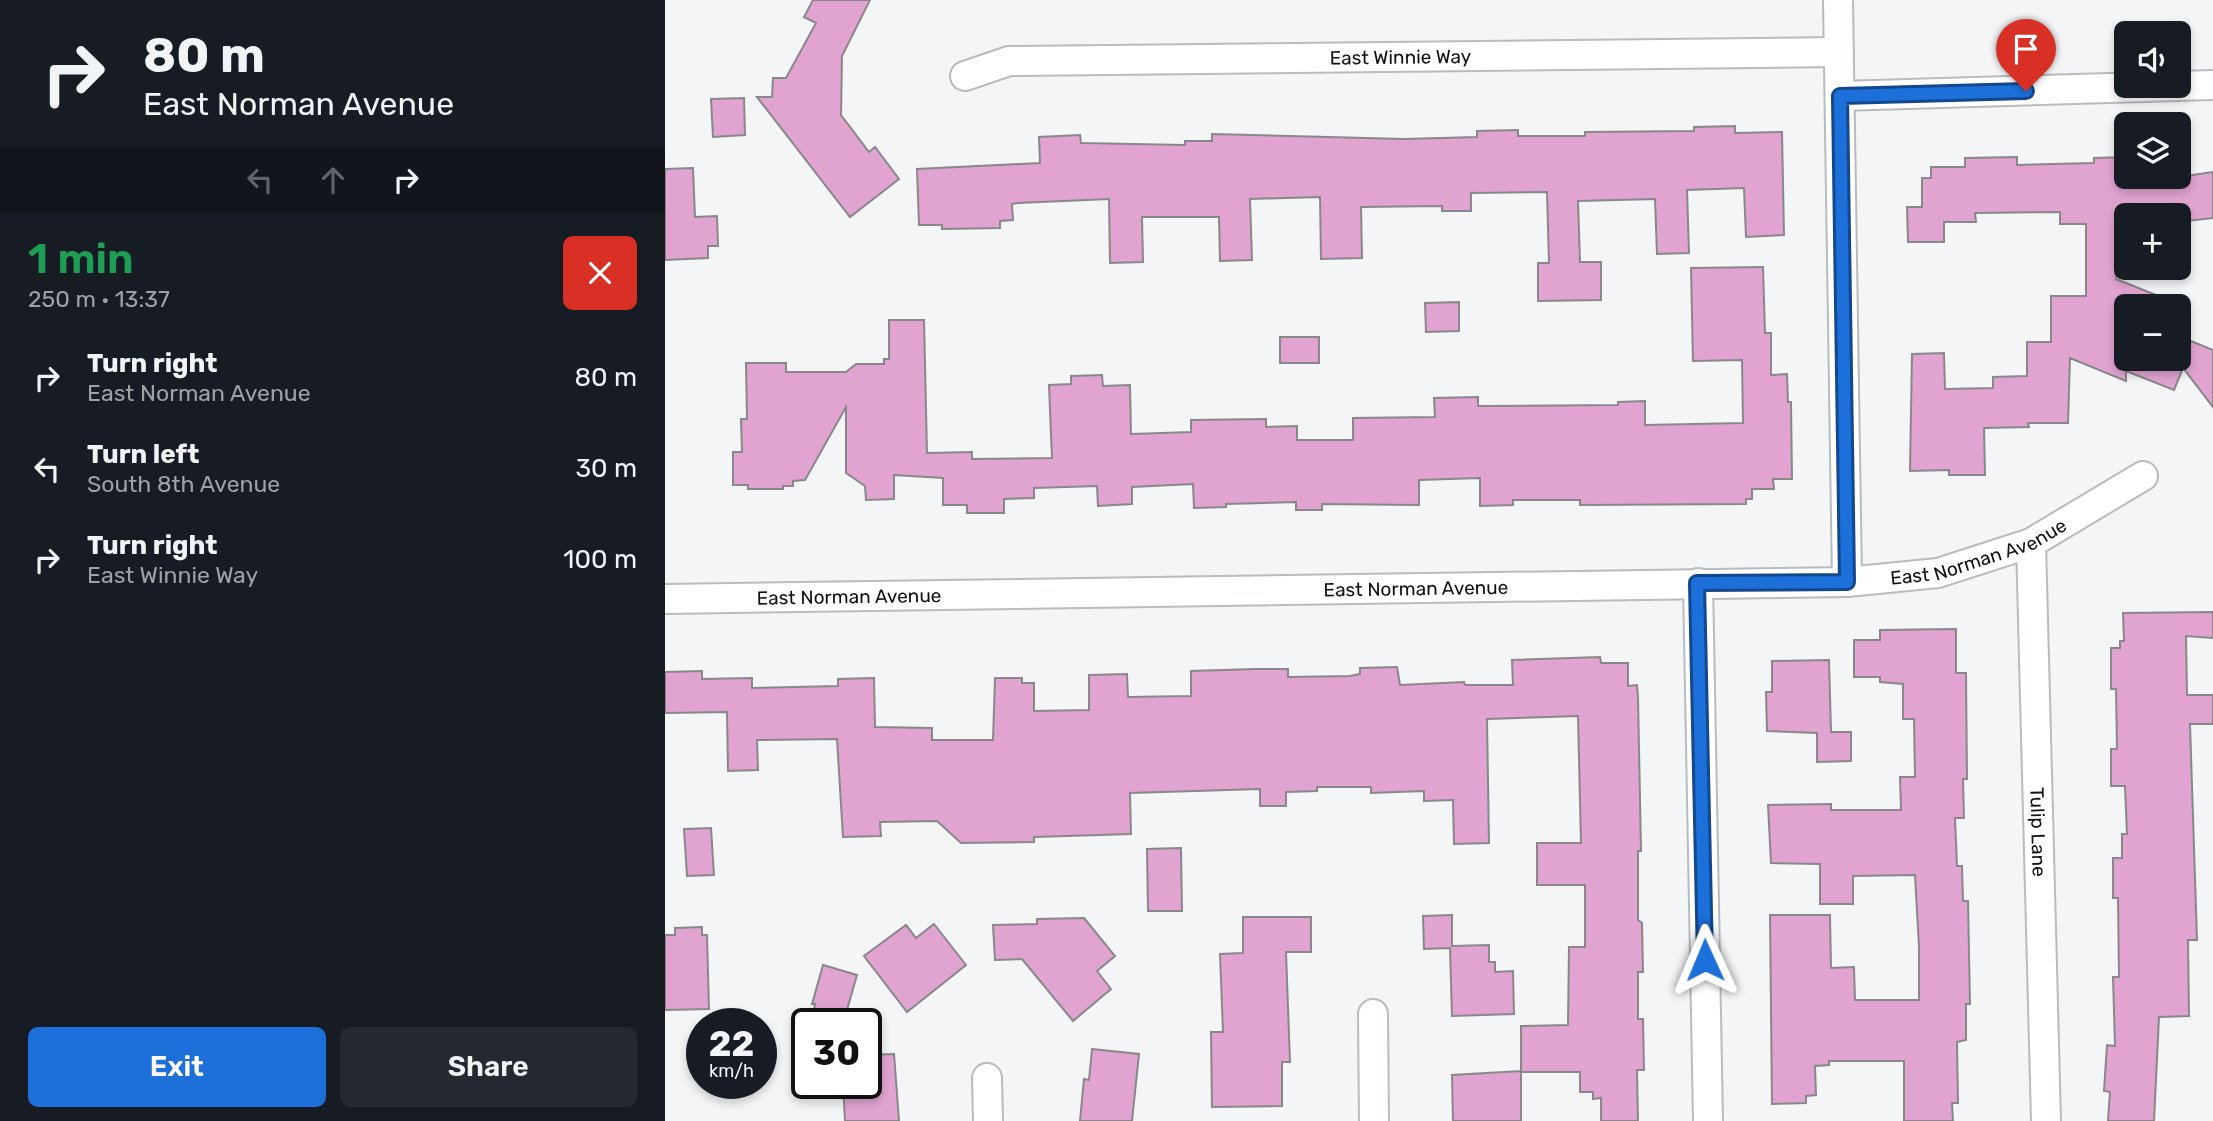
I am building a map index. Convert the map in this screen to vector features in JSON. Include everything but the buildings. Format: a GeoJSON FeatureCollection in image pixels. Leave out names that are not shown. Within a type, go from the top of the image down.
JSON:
{"type":"FeatureCollection","features":[{"type":"Feature","properties":{"kind":"street"},"geometry":{"type":"LineString","coordinates":[[1838,0],[1847,582]]}},
{"type":"Feature","properties":{"kind":"street","name":"East Winnie Way"},"geometry":{"type":"LineString","coordinates":[[965,76],[1009,61],[1839,51]]}},
{"type":"Feature","properties":{"kind":"street"},"geometry":{"type":"LineString","coordinates":[[1840,96],[2212,85]]}},
{"type":"Feature","properties":{"kind":"street","name":"East Norman Avenue"},"geometry":{"type":"LineString","coordinates":[[665,599],[1847,582],[1938,573],[2031,543],[2143,476]]}},
{"type":"Feature","properties":{"kind":"street","name":"Tulip Lane"},"geometry":{"type":"LineString","coordinates":[[2031,543],[2046,1121]]}},
{"type":"Feature","properties":{"kind":"street"},"geometry":{"type":"LineString","coordinates":[[1697,583],[1708,1121]]}},
{"type":"Feature","properties":{"kind":"street"},"geometry":{"type":"LineString","coordinates":[[1373,1014],[1374,1121]]}},
{"type":"Feature","properties":{"kind":"street"},"geometry":{"type":"LineString","coordinates":[[987,1078],[988,1121]]}},
{"type":"Feature","properties":{"kind":"route"},"geometry":{"type":"LineString","coordinates":[[1705,960],[1697,583],[1847,582],[1840,96],[2026,91]]}}]}
